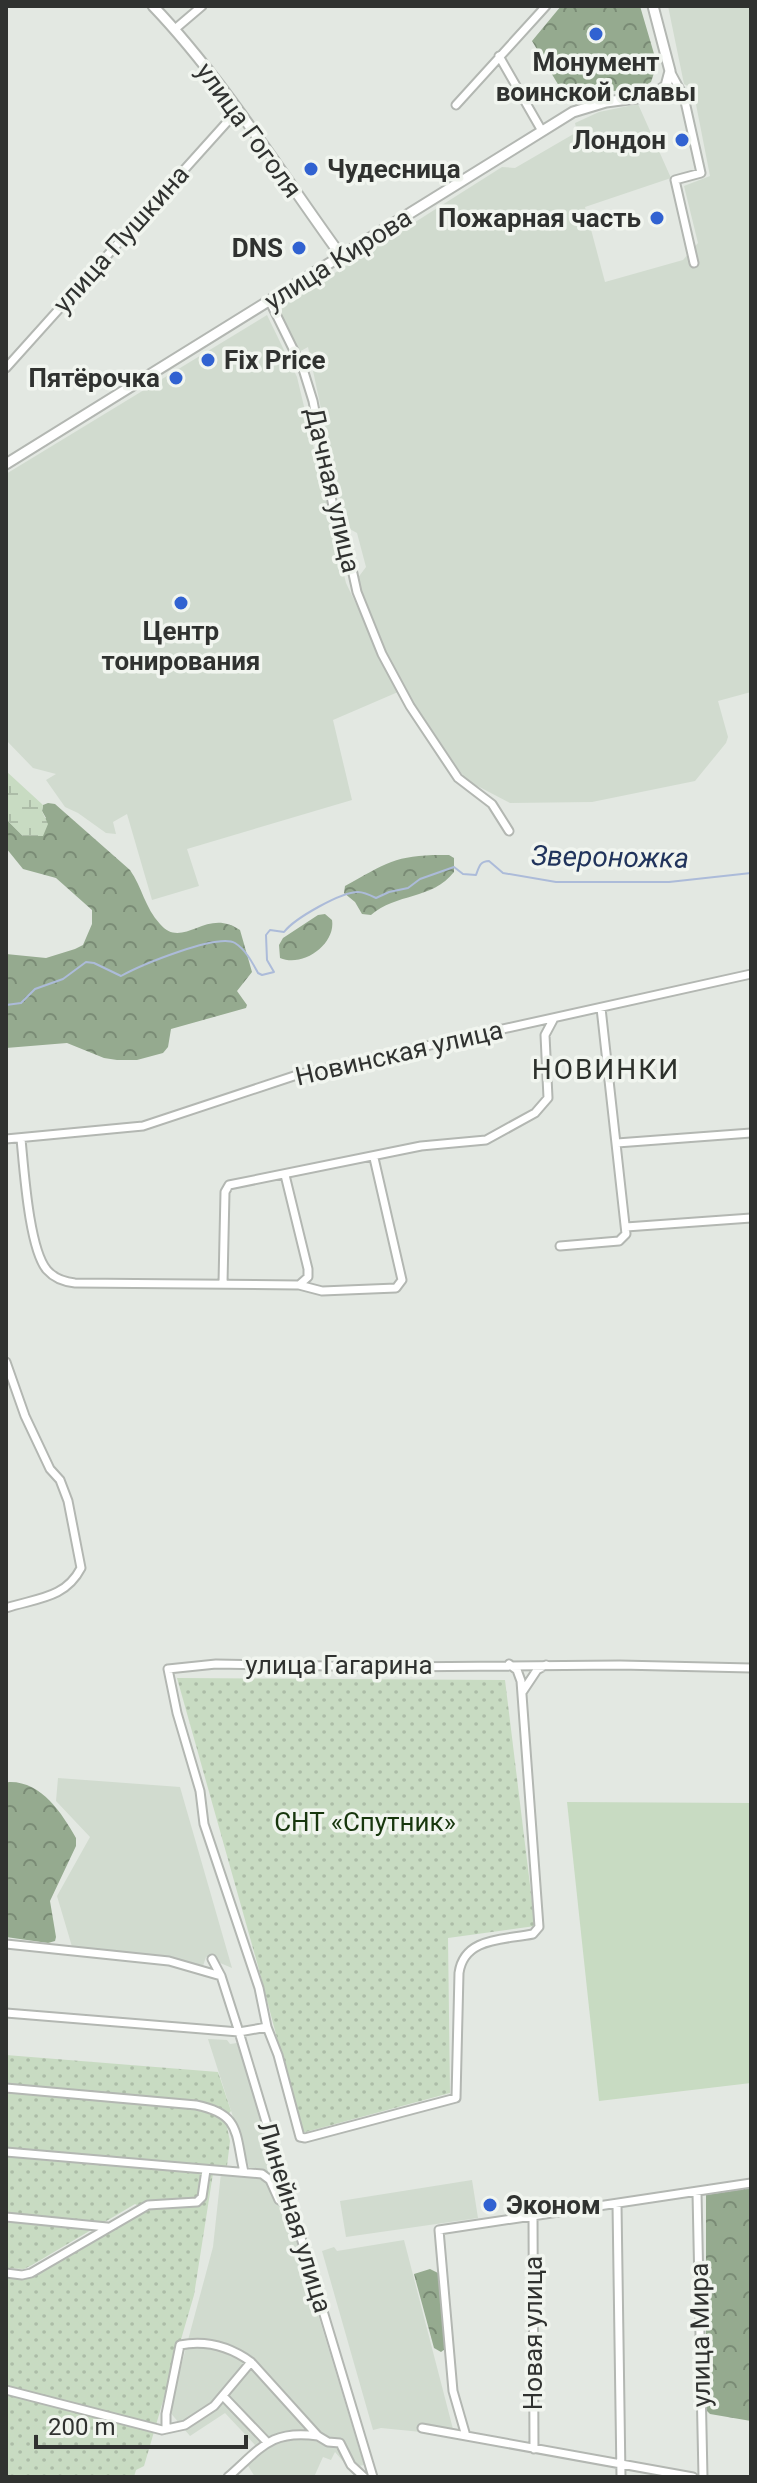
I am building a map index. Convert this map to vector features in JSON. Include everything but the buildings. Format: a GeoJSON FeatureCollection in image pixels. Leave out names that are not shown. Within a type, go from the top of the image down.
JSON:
{"type":"FeatureCollection","features":[{"type":"Feature","properties":{"kind":"street","name":"улица Гоголя"},"geometry":{"type":"LineString","coordinates":[[153,6],[175,29],[237,111],[342,257]]}},
{"type":"Feature","properties":{"kind":"street"},"geometry":{"type":"LineString","coordinates":[[175,29],[202,6]]}},
{"type":"Feature","properties":{"kind":"street"},"geometry":{"type":"LineString","coordinates":[[456,105],[546,6]]}},
{"type":"Feature","properties":{"kind":"street"},"geometry":{"type":"LineString","coordinates":[[653,6],[670,71],[684,97],[701,173],[675,180],[694,263]]}},
{"type":"Feature","properties":{"kind":"street"},"geometry":{"type":"LineString","coordinates":[[499,56],[542,131]]}},
{"type":"Feature","properties":{"kind":"street","name":"улица Кирова"},"geometry":{"type":"LineString","coordinates":[[8,460],[270,302],[573,112],[606,102],[651,96],[666,86],[670,71]]}},
{"type":"Feature","properties":{"kind":"street","name":"улица Пушкина"},"geometry":{"type":"LineString","coordinates":[[6,368],[237,111]]}},
{"type":"Feature","properties":{"kind":"street","name":"Дачная улица"},"geometry":{"type":"LineString","coordinates":[[270,302],[303,369],[313,401],[338,533],[348,551],[357,592],[382,654],[410,706],[458,778],[492,804],[509,831]]}},
{"type":"Feature","properties":{"kind":"street","name":"Новинская улица"},"geometry":{"type":"LineString","coordinates":[[6,1139],[143,1126],[300,1074],[751,974]]}},
{"type":"Feature","properties":{"kind":"street"},"geometry":{"type":"LineString","coordinates":[[560,1246],[619,1241],[626,1234],[601,1008]]}},
{"type":"Feature","properties":{"kind":"street"},"geometry":{"type":"LineString","coordinates":[[545,1035],[553,1019]]}},
{"type":"Feature","properties":{"kind":"street"},"geometry":{"type":"LineString","coordinates":[[223,1283],[226,1188],[431,1145],[486,1140],[535,1113],[548,1098],[545,1035],[540,1026],[533,1023]]}},
{"type":"Feature","properties":{"kind":"street"},"geometry":{"type":"LineString","coordinates":[[617,1143],[751,1133]]}},
{"type":"Feature","properties":{"kind":"street"},"geometry":{"type":"LineString","coordinates":[[21,1139],[29,1213],[45,1269],[64,1282],[75,1283],[299,1285],[322,1291],[392,1289],[400,1285],[402,1275],[374,1158]]}},
{"type":"Feature","properties":{"kind":"street"},"geometry":{"type":"LineString","coordinates":[[285,1175],[308,1269],[308,1277],[299,1285]]}},
{"type":"Feature","properties":{"kind":"street"},"geometry":{"type":"LineString","coordinates":[[626,1227],[751,1218]]}},
{"type":"Feature","properties":{"kind":"street"},"geometry":{"type":"LineString","coordinates":[[6,1362],[25,1416],[68,1501],[81,1568],[69,1586],[61,1591],[6,1608]]}},
{"type":"Feature","properties":{"kind":"street","name":"улица Гагарина"},"geometry":{"type":"LineString","coordinates":[[267,2027],[259,1988],[204,1824],[200,1791],[177,1713],[168,1669],[216,1664],[751,1668]]}},
{"type":"Feature","properties":{"kind":"street"},"geometry":{"type":"LineString","coordinates":[[6,2013],[239,2032],[267,2027],[278,2055],[297,2133],[305,2138],[456,2098],[459,1973],[463,1957],[475,1945],[533,1934],[539,1927],[522,1693],[517,1670],[509,1664]]}},
{"type":"Feature","properties":{"kind":"street"},"geometry":{"type":"LineString","coordinates":[[522,1693],[537,1670],[547,1665]]}},
{"type":"Feature","properties":{"kind":"street"},"geometry":{"type":"LineString","coordinates":[[6,1944],[169,1961],[221,1976]]}},
{"type":"Feature","properties":{"kind":"street","name":"Линейная улица"},"geometry":{"type":"LineString","coordinates":[[212,1959],[221,1976],[239,2032],[373,2477]]}},
{"type":"Feature","properties":{"kind":"street"},"geometry":{"type":"LineString","coordinates":[[6,2088],[217,2109],[227,2116],[234,2128],[244,2172]]}},
{"type":"Feature","properties":{"kind":"street"},"geometry":{"type":"LineString","coordinates":[[6,2152],[265,2175],[279,2200],[290,2202]]}},
{"type":"Feature","properties":{"kind":"street"},"geometry":{"type":"LineString","coordinates":[[6,2273],[31,2273],[152,2204],[197,2202],[202,2197],[206,2170]]}},
{"type":"Feature","properties":{"kind":"street"},"geometry":{"type":"LineString","coordinates":[[466,2436],[453,2391],[439,2230],[751,2183]]}},
{"type":"Feature","properties":{"kind":"street","name":"улица Мира"},"geometry":{"type":"LineString","coordinates":[[697,2193],[703,2477]]}},
{"type":"Feature","properties":{"kind":"street"},"geometry":{"type":"LineString","coordinates":[[617,2204],[621,2477]]}},
{"type":"Feature","properties":{"kind":"street","name":"Новая улица"},"geometry":{"type":"LineString","coordinates":[[533,2216],[534,2449]]}},
{"type":"Feature","properties":{"kind":"street"},"geometry":{"type":"LineString","coordinates":[[6,2217],[107,2227]]}},
{"type":"Feature","properties":{"kind":"street"},"geometry":{"type":"LineString","coordinates":[[166,2429],[166,2414],[180,2345],[207,2343],[241,2355],[251,2362],[318,2436],[328,2442],[340,2443],[351,2465],[364,2477]]}},
{"type":"Feature","properties":{"kind":"street"},"geometry":{"type":"LineString","coordinates":[[6,2390],[157,2430],[166,2429],[185,2425],[214,2406],[251,2362]]}},
{"type":"Feature","properties":{"kind":"street"},"geometry":{"type":"LineString","coordinates":[[223,2396],[267,2442]]}},
{"type":"Feature","properties":{"kind":"street"},"geometry":{"type":"LineString","coordinates":[[422,2428],[693,2477]]}},
{"type":"Feature","properties":{"kind":"street"},"geometry":{"type":"LineString","coordinates":[[228,2477],[267,2442],[291,2433],[318,2436]]}},
{"type":"Feature","properties":{"kind":"shaded area"},"geometry":{"type":"Polygon","coordinates":[[[668,6],[751,6],[751,692],[718,701],[728,737],[695,781],[592,802],[510,803],[466,780],[414,703],[381,642],[357,579],[366,567],[357,533],[346,527],[308,347],[299,352],[278,309],[502,167],[515,168],[577,132],[575,123],[599,112],[638,104],[671,178],[585,207],[605,282],[683,260],[698,243],[684,186],[710,176],[693,89],[684,84],[668,6]]]}},
{"type":"Feature","properties":{"kind":"shaded area"},"geometry":{"type":"Polygon","coordinates":[[[267,315],[297,377],[346,583],[398,692],[333,720],[352,800],[187,849],[199,886],[152,900],[127,814],[113,822],[116,834],[106,833],[65,807],[46,780],[56,774],[33,768],[6,740],[6,474],[267,315]]]}},
{"type":"Feature","properties":{"kind":"shaded area"},"geometry":{"type":"Polygon","coordinates":[[[58,1778],[180,1787],[232,1968],[206,1957],[203,1966],[73,1950],[57,1896],[90,1837],[56,1801],[58,1778]]]}},
{"type":"Feature","properties":{"kind":"shaded area"},"geometry":{"type":"Polygon","coordinates":[[[208,2039],[237,2043],[287,2199],[299,2252],[364,2465],[349,2468],[335,2452],[331,2460],[323,2457],[314,2477],[255,2477],[245,2461],[258,2448],[225,2413],[190,2436],[169,2411],[213,2247],[221,2173],[252,2176],[208,2039]]]}},
{"type":"Feature","properties":{"kind":"shaded area"},"geometry":{"type":"Polygon","coordinates":[[[472,2180],[478,2218],[346,2237],[340,2201],[472,2180]]]}},
{"type":"Feature","properties":{"kind":"shaded area"},"geometry":{"type":"Polygon","coordinates":[[[404,2240],[453,2429],[423,2424],[421,2432],[373,2430],[322,2251],[404,2240]]]}},
{"type":"Feature","properties":{"kind":"green space"},"geometry":{"type":"Polygon","coordinates":[[[561,6],[640,6],[657,64],[651,82],[638,89],[602,92],[568,101],[532,41],[561,6]]]}},
{"type":"Feature","properties":{"kind":"green space"},"geometry":{"type":"Polygon","coordinates":[[[6,771],[43,805],[42,811],[48,824],[43,836],[23,836],[6,819],[6,771]]]}},
{"type":"Feature","properties":{"kind":"green space"},"geometry":{"type":"Polygon","coordinates":[[[55,804],[130,870],[151,911],[169,931],[177,933],[216,923],[240,930],[252,972],[237,991],[246,1008],[171,1029],[168,1047],[163,1053],[137,1060],[104,1058],[67,1043],[6,1048],[6,954],[46,958],[75,949],[83,945],[92,924],[92,910],[56,878],[23,869],[6,848],[6,819],[23,836],[46,818],[42,811],[43,805],[55,804]]]}},
{"type":"Feature","properties":{"kind":"green space"},"geometry":{"type":"Polygon","coordinates":[[[449,855],[454,858],[454,872],[445,881],[425,892],[391,903],[371,915],[362,914],[355,902],[344,893],[345,886],[394,861],[417,856],[449,855]]]}},
{"type":"Feature","properties":{"kind":"green space"},"geometry":{"type":"Polygon","coordinates":[[[325,914],[332,920],[332,929],[316,952],[298,960],[280,958],[279,945],[283,938],[318,915],[325,914]]]}},
{"type":"Feature","properties":{"kind":"green space","name":"СНТ «Спутник»"},"geometry":{"type":"Polygon","coordinates":[[[177,1678],[505,1680],[535,1926],[448,1938],[450,2093],[302,2133],[177,1678]]]}},
{"type":"Feature","properties":{"kind":"green space"},"geometry":{"type":"Polygon","coordinates":[[[6,1783],[20,1783],[41,1793],[57,1809],[76,1838],[76,1846],[50,1901],[56,1937],[55,1941],[48,1943],[6,1937],[6,1783]]]}},
{"type":"Feature","properties":{"kind":"green space"},"geometry":{"type":"Polygon","coordinates":[[[567,1802],[751,1803],[751,2083],[599,2101],[567,1802]]]}},
{"type":"Feature","properties":{"kind":"green space"},"geometry":{"type":"Polygon","coordinates":[[[6,2055],[218,2072],[231,2111],[225,2118],[230,2141],[227,2166],[214,2167],[194,2295],[144,2466],[136,2470],[134,2477],[6,2477],[6,2276],[34,2276],[146,2210],[135,2204],[24,2269],[6,2268],[6,2055]]]}},
{"type":"Feature","properties":{"kind":"green space"},"geometry":{"type":"Polygon","coordinates":[[[751,2188],[751,2421],[710,2414],[706,2410],[706,2195],[751,2188]]]}},
{"type":"Feature","properties":{"kind":"green space"},"geometry":{"type":"Polygon","coordinates":[[[430,2269],[438,2273],[445,2349],[441,2352],[434,2348],[414,2274],[430,2269]]]}},
{"type":"Feature","properties":{"kind":"waterway","name":"Звероножка"},"geometry":{"type":"LineString","coordinates":[[6,1005],[21,1003],[35,989],[63,979],[86,962],[121,976],[178,952],[226,941],[235,943],[246,953],[258,973],[274,972],[267,960],[266,935],[270,930],[284,932],[319,907],[350,893],[358,892],[376,898],[408,888],[420,879],[454,867],[463,874],[476,875],[480,865],[486,861],[503,873],[556,882],[669,882],[751,873]]}},
{"type":"Feature","properties":{"kind":"place","name":"Монумент воинской славы"},"geometry":{"type":"Point","coordinates":[596,34]}},
{"type":"Feature","properties":{"kind":"place","name":"Лондон"},"geometry":{"type":"Point","coordinates":[682,140]}},
{"type":"Feature","properties":{"kind":"place","name":"Чудесница"},"geometry":{"type":"Point","coordinates":[311,169]}},
{"type":"Feature","properties":{"kind":"place","name":"Пожарная часть"},"geometry":{"type":"Point","coordinates":[657,218]}},
{"type":"Feature","properties":{"kind":"place","name":"DNS"},"geometry":{"type":"Point","coordinates":[299,248]}},
{"type":"Feature","properties":{"kind":"place","name":"Fix Price"},"geometry":{"type":"Point","coordinates":[208,360]}},
{"type":"Feature","properties":{"kind":"place","name":"Пятёрочка"},"geometry":{"type":"Point","coordinates":[176,378]}},
{"type":"Feature","properties":{"kind":"place","name":"Центр тонирования"},"geometry":{"type":"Point","coordinates":[181,603]}},
{"type":"Feature","properties":{"kind":"place","name":"Эконом"},"geometry":{"type":"Point","coordinates":[490,2205]}},
{"type":"Feature","properties":{"kind":"district","name":"НОВИНКИ"},"geometry":{"type":"Point","coordinates":[606,1069]}}]}
